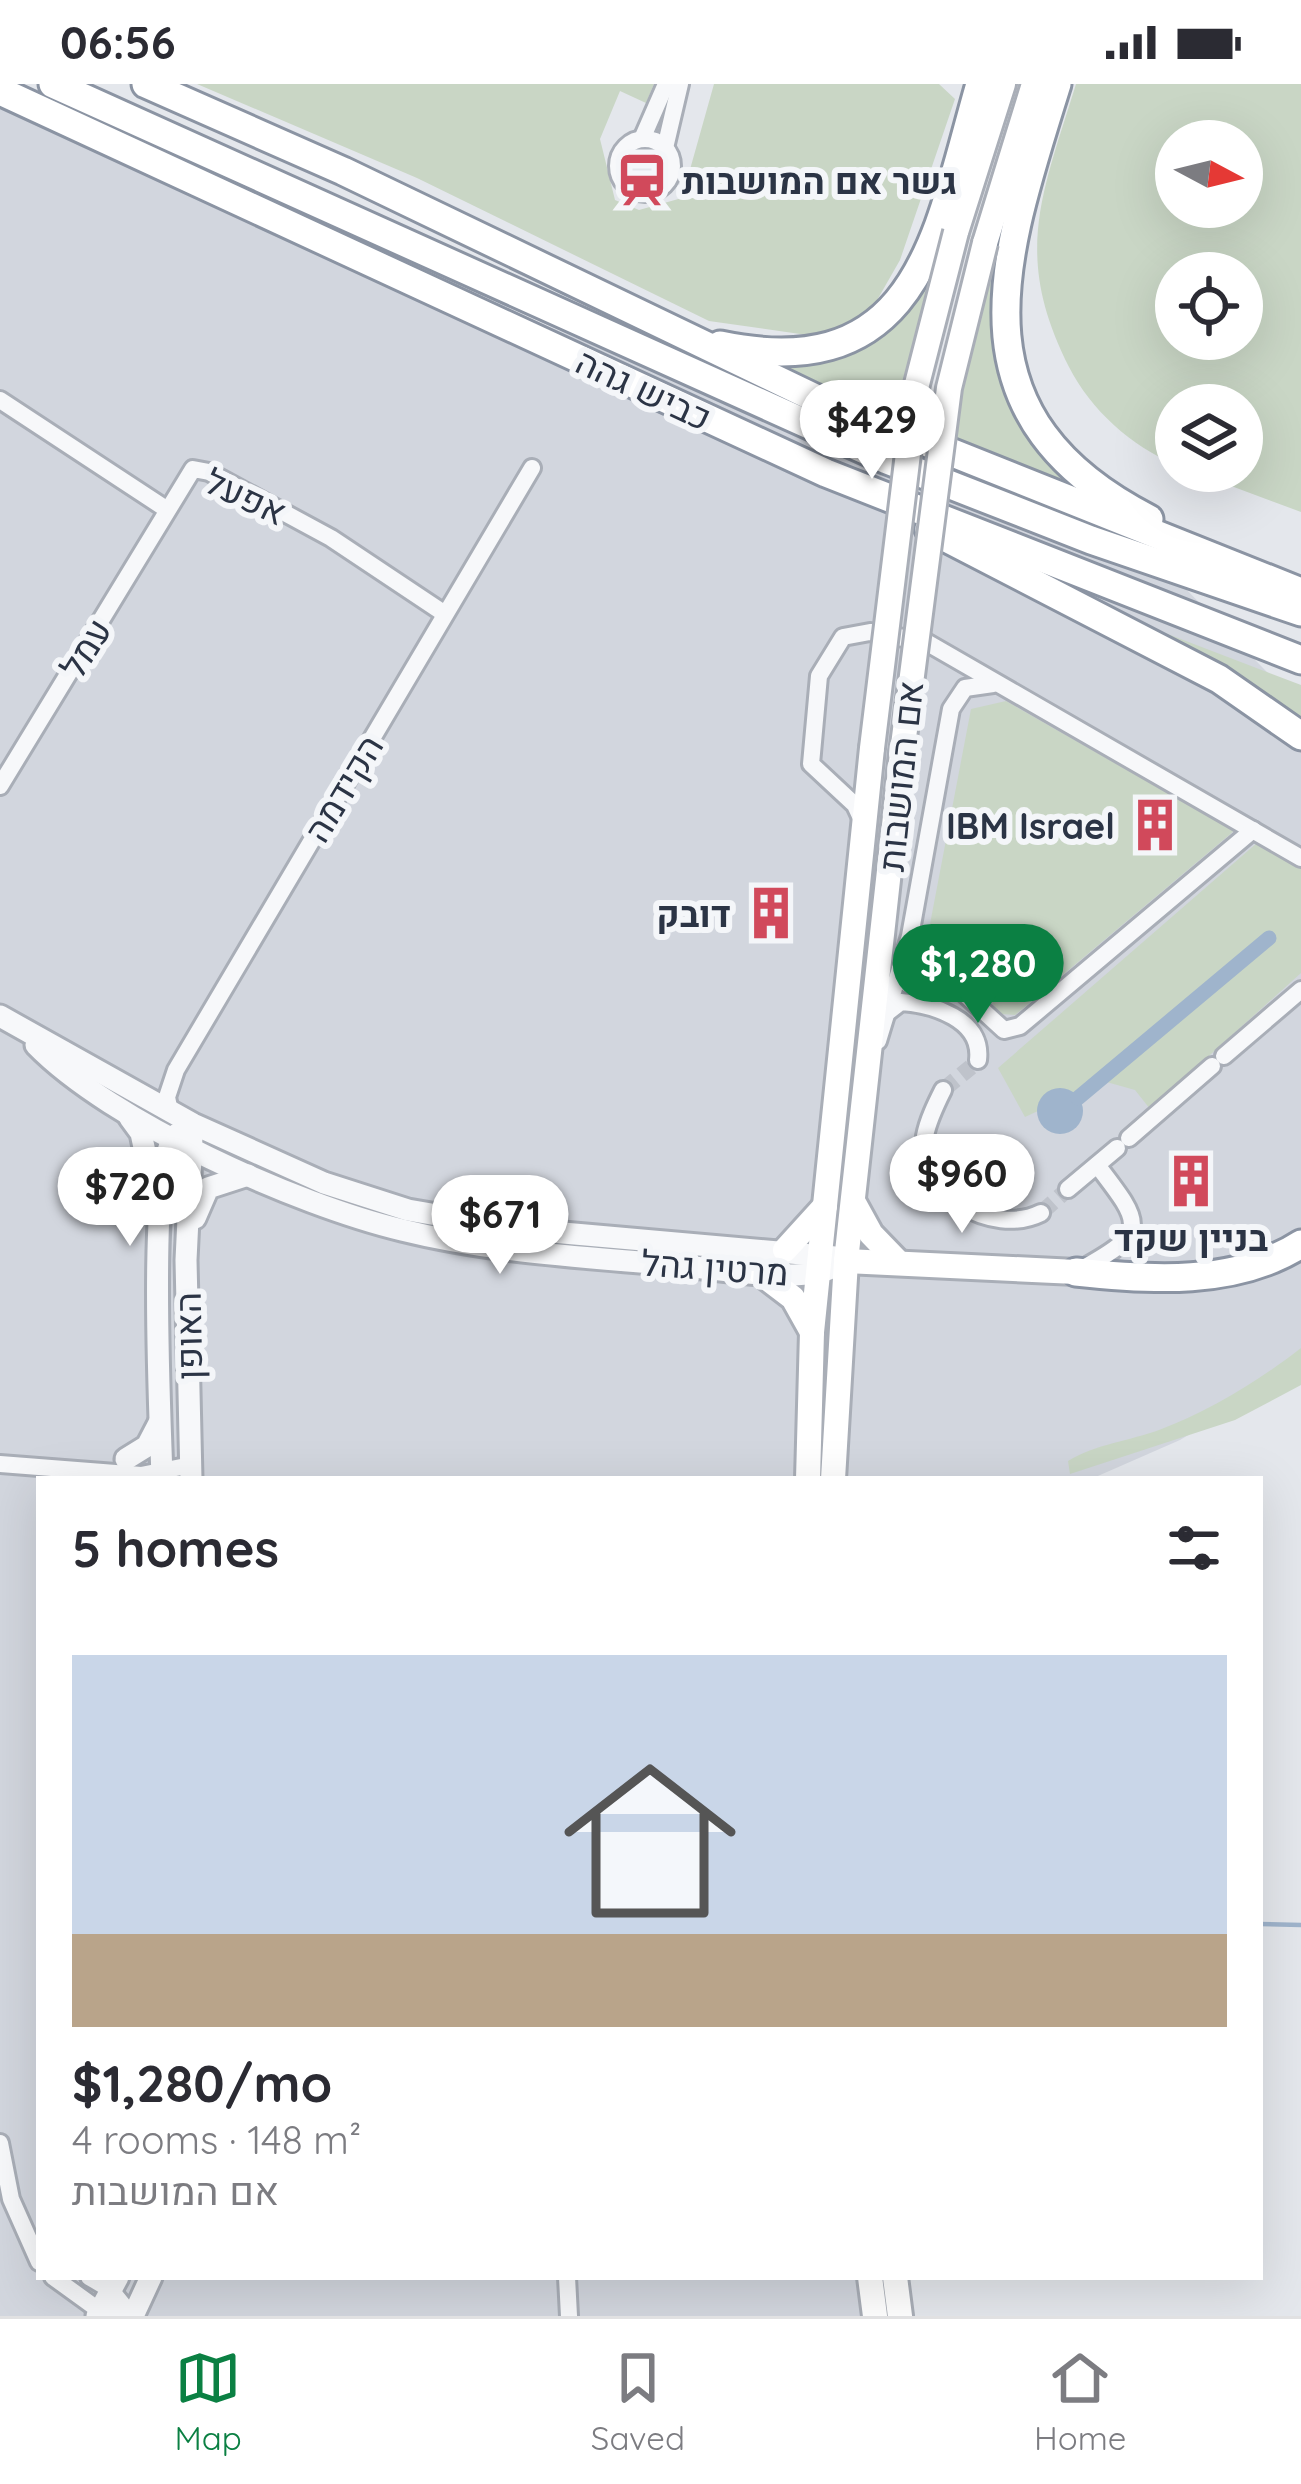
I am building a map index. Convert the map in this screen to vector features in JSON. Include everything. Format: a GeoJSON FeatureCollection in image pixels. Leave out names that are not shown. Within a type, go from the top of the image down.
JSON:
{"type":"FeatureCollection","features":[{"type":"Feature","properties":{"kind":"highway","name":"כביש גהה"},"geometry":{"type":"LineString","coordinates":[[53,84],[887,460],[1112,548],[1301,612]]}},
{"type":"Feature","properties":{"kind":"highway"},"geometry":{"type":"LineString","coordinates":[[146,84],[919,442],[1301,592]]}},
{"type":"Feature","properties":{"kind":"highway"},"geometry":{"type":"LineString","coordinates":[[693,339],[747,349],[816,351],[879,323],[910,287],[928,249],[980,84]]}},
{"type":"Feature","properties":{"kind":"highway"},"geometry":{"type":"LineString","coordinates":[[1057,84],[1013,228],[1003,290],[1003,324],[1019,385],[1051,437],[1094,484],[1265,578]]}},
{"type":"Feature","properties":{"kind":"highway","name":"כביש גהה"},"geometry":{"type":"LineString","coordinates":[[0,92],[101,134],[826,472],[1301,659]]}},
{"type":"Feature","properties":{"kind":"highway"},"geometry":{"type":"LineString","coordinates":[[0,104],[101,134]]}},
{"type":"Feature","properties":{"kind":"highway"},"geometry":{"type":"LineString","coordinates":[[826,472],[1220,679],[1301,736]]}},
{"type":"Feature","properties":{"kind":"highway"},"geometry":{"type":"LineString","coordinates":[[1076,1272],[1170,1278],[1221,1272],[1257,1265],[1301,1244]]}},
{"type":"Feature","properties":{"kind":"main road","name":"אם המושבות"},"geometry":{"type":"LineString","coordinates":[[833,1476],[846,1261],[839,1202],[865,826],[916,388],[956,232],[1003,84]]}},
{"type":"Feature","properties":{"kind":"main road","name":"אם המושבות"},"geometry":{"type":"LineString","coordinates":[[808,1476],[812,1332],[820,1263],[865,1088],[902,753],[950,388],[986,243],[1034,84]]}},
{"type":"Feature","properties":{"kind":"main road"},"geometry":{"type":"LineString","coordinates":[[785,1250],[839,1202],[899,1263]]}},
{"type":"Feature","properties":{"kind":"main road","name":"מרטין גהל"},"geometry":{"type":"LineString","coordinates":[[846,1261],[1076,1272]]}},
{"type":"Feature","properties":{"kind":"main road"},"geometry":{"type":"LineString","coordinates":[[758,1272],[793,1298],[812,1332]]}},
{"type":"Feature","properties":{"kind":"main road"},"geometry":{"type":"LineString","coordinates":[[870,2280],[875,2316]]}},
{"type":"Feature","properties":{"kind":"main road"},"geometry":{"type":"LineString","coordinates":[[895,2280],[900,2316]]}},
{"type":"Feature","properties":{"kind":"street"},"geometry":{"type":"LineString","coordinates":[[666,84],[642,139],[626,146],[618,161],[620,178],[631,190],[648,194],[668,180],[672,163],[665,148],[680,84]]}},
{"type":"Feature","properties":{"kind":"street"},"geometry":{"type":"LineString","coordinates":[[967,84],[969,122]]}},
{"type":"Feature","properties":{"kind":"street"},"geometry":{"type":"LineString","coordinates":[[642,139],[665,148]]}},
{"type":"Feature","properties":{"kind":"street","name":"אפעל"},"geometry":{"type":"LineString","coordinates":[[0,400],[166,509],[193,470],[209,472],[331,538],[445,614]]}},
{"type":"Feature","properties":{"kind":"street","name":"הקידמה"},"geometry":{"type":"LineString","coordinates":[[170,1112],[167,1097],[176,1070],[532,468]]}},
{"type":"Feature","properties":{"kind":"street","name":"עמל"},"geometry":{"type":"LineString","coordinates":[[0,786],[166,509]]}},
{"type":"Feature","properties":{"kind":"street"},"geometry":{"type":"LineString","coordinates":[[865,826],[855,805],[811,764],[810,751],[819,676],[834,645],[855,632],[898,634],[958,662],[1301,858]]}},
{"type":"Feature","properties":{"kind":"street"},"geometry":{"type":"LineString","coordinates":[[865,1088],[910,936],[958,662]]}},
{"type":"Feature","properties":{"kind":"street"},"geometry":{"type":"LineString","coordinates":[[951,709],[965,688],[999,685]]}},
{"type":"Feature","properties":{"kind":"street"},"geometry":{"type":"LineString","coordinates":[[830,782],[857,774],[872,754]]}},
{"type":"Feature","properties":{"kind":"street"},"geometry":{"type":"LineString","coordinates":[[885,1018],[896,1003],[940,1006],[976,1040],[975,1063],[1253,830]]}},
{"type":"Feature","properties":{"kind":"street"},"geometry":{"type":"LineString","coordinates":[[900,969],[904,982],[913,986],[967,992],[1004,1030],[1020,1026]]}},
{"type":"Feature","properties":{"kind":"street"},"geometry":{"type":"LineString","coordinates":[[1068,1189],[1301,990]]}},
{"type":"Feature","properties":{"kind":"street"},"geometry":{"type":"LineString","coordinates":[[0,1016],[25,1034]]}},
{"type":"Feature","properties":{"kind":"street","name":"מרטין גהל"},"geometry":{"type":"LineString","coordinates":[[25,1034],[75,1056],[193,1124],[324,1183],[408,1210],[518,1229],[785,1250],[820,1263]]}},
{"type":"Feature","properties":{"kind":"street","name":"מרטין גהל"},"geometry":{"type":"LineString","coordinates":[[25,1034],[54,1063],[168,1139],[422,1234],[516,1251],[758,1272],[846,1261]]}},
{"type":"Feature","properties":{"kind":"street"},"geometry":{"type":"LineString","coordinates":[[943,1090],[924,1140],[933,1171],[956,1203],[974,1215],[998,1220],[1027,1220],[1041,1213]]}},
{"type":"Feature","properties":{"kind":"street"},"geometry":{"type":"LineString","coordinates":[[126,1112],[141,1133],[159,1220]]}},
{"type":"Feature","properties":{"kind":"street"},"geometry":{"type":"LineString","coordinates":[[168,1139],[193,1124]]}},
{"type":"Feature","properties":{"kind":"street","name":"האופן"},"geometry":{"type":"LineString","coordinates":[[191,1472],[186,1260],[193,1124]]}},
{"type":"Feature","properties":{"kind":"street","name":"האופן"},"geometry":{"type":"LineString","coordinates":[[162,1470],[159,1220],[168,1139]]}},
{"type":"Feature","properties":{"kind":"street"},"geometry":{"type":"LineString","coordinates":[[1076,1272],[1129,1240],[1136,1229],[1134,1213],[1097,1165]]}},
{"type":"Feature","properties":{"kind":"street"},"geometry":{"type":"LineString","coordinates":[[186,1260],[208,1188],[230,1177],[257,1176]]}},
{"type":"Feature","properties":{"kind":"street"},"geometry":{"type":"LineString","coordinates":[[95,1467],[126,1459],[150,1442],[160,1417]]}},
{"type":"Feature","properties":{"kind":"street"},"geometry":{"type":"LineString","coordinates":[[126,1459],[162,1470]]}},
{"type":"Feature","properties":{"kind":"street"},"geometry":{"type":"LineString","coordinates":[[0,1464],[191,1472]]}},
{"type":"Feature","properties":{"kind":"street"},"geometry":{"type":"LineString","coordinates":[[0,2143],[20,2222],[36,2255]]}},
{"type":"Feature","properties":{"kind":"street"},"geometry":{"type":"LineString","coordinates":[[20,2222],[36,2240]]}},
{"type":"Feature","properties":{"kind":"street"},"geometry":{"type":"LineString","coordinates":[[60,2280],[107,2299],[132,2316],[150,2280]]}},
{"type":"Feature","properties":{"kind":"street"},"geometry":{"type":"LineString","coordinates":[[567,2280],[568,2316]]}},
{"type":"Feature","properties":{"kind":"shaded area"},"geometry":{"type":"Polygon","coordinates":[[[0,95],[1043,535],[1184,587],[1301,707],[1301,1364],[1180,1440],[1098,1476],[36,1476],[36,2280],[884,2280],[889,2316],[0,2316],[0,95]]]}},
{"type":"Feature","properties":{"kind":"green space"},"geometry":{"type":"Polygon","coordinates":[[[197,84],[654,84],[646,103],[620,91],[600,139],[615,200],[639,210],[682,198],[714,84],[939,84],[955,99],[900,260],[872,309],[845,327],[814,336],[709,321],[417,178],[197,84]]]}},
{"type":"Feature","properties":{"kind":"green space"},"geometry":{"type":"Polygon","coordinates":[[[1076,84],[1301,84],[1301,512],[1247,492],[1263,492],[1263,384],[1155,384],[1155,454],[1114,425],[1089,398],[1069,367],[1042,292],[1037,258],[1044,194],[1076,84]]]}},
{"type":"Feature","properties":{"kind":"green space"},"geometry":{"type":"Polygon","coordinates":[[[997,224],[1007,234],[999,310],[1003,371],[1026,427],[1075,488],[948,440],[997,224]]]}},
{"type":"Feature","properties":{"kind":"green space"},"geometry":{"type":"Polygon","coordinates":[[[930,251],[943,257],[898,417],[761,365],[829,356],[930,251]]]}},
{"type":"Feature","properties":{"kind":"green space"},"geometry":{"type":"Polygon","coordinates":[[[1126,618],[1301,685],[1301,728],[1126,618]]]}},
{"type":"Feature","properties":{"kind":"green space"},"geometry":{"type":"Polygon","coordinates":[[[1006,701],[1234,831],[1015,1015],[1001,1014],[970,976],[922,966],[971,709],[1006,701]]]}},
{"type":"Feature","properties":{"kind":"green space"},"geometry":{"type":"Polygon","coordinates":[[[1257,843],[1301,865],[1301,973],[1150,1109],[1135,1090],[1103,1081],[1025,1117],[998,1068],[1257,843]]]}},
{"type":"Feature","properties":{"kind":"green space"},"geometry":{"type":"Polygon","coordinates":[[[1301,1348],[1301,1385],[1235,1420],[1070,1474],[1068,1461],[1196,1414],[1301,1348]]]}},
{"type":"Feature","properties":{"kind":"water"},"geometry":{"type":"Polygon","coordinates":[[[1060,1088],[1076,1095],[1083,1111],[1076,1127],[1060,1134],[1044,1127],[1037,1111],[1044,1095],[1060,1088]]]}},
{"type":"Feature","properties":{"kind":"waterway"},"geometry":{"type":"LineString","coordinates":[[1078,1098],[1269,938]]}},
{"type":"Feature","properties":{"kind":"waterway"},"geometry":{"type":"LineString","coordinates":[[1263,1924],[1301,1925]]}},
{"type":"Feature","properties":{"kind":"tunnel"},"geometry":{"type":"LineString","coordinates":[[943,1090],[971,1067]]}},
{"type":"Feature","properties":{"kind":"tunnel"},"geometry":{"type":"LineString","coordinates":[[1041,1213],[1068,1189]]}},
{"type":"Feature","properties":{"kind":"place","name":"גשר אם המושבות"},"geometry":{"type":"Point","coordinates":[642,180]}},
{"type":"Feature","properties":{"kind":"place","name":"IBM Israel"},"geometry":{"type":"Point","coordinates":[1155,825]}},
{"type":"Feature","properties":{"kind":"place","name":"דובק"},"geometry":{"type":"Point","coordinates":[771,913]}},
{"type":"Feature","properties":{"kind":"place","name":"בניין שקד"},"geometry":{"type":"Point","coordinates":[1191,1181]}}]}
